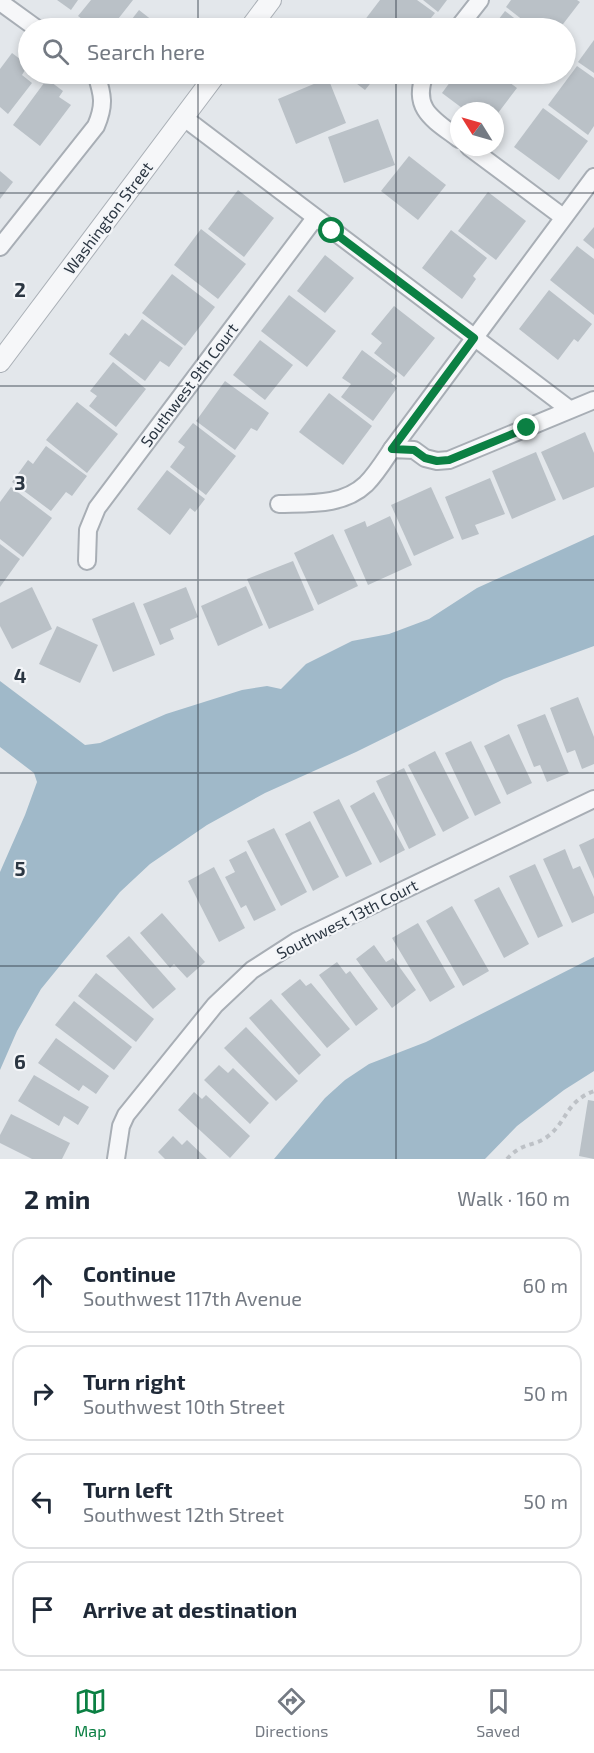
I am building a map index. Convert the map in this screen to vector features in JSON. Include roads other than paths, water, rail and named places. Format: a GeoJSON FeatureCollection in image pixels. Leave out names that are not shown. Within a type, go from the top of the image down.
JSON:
{"type":"FeatureCollection","features":[{"type":"Feature","properties":{"kind":"street"},"geometry":{"type":"LineString","coordinates":[[258,18],[271,0]]}},
{"type":"Feature","properties":{"kind":"street"},"geometry":{"type":"LineString","coordinates":[[466,18],[480,0]]}},
{"type":"Feature","properties":{"kind":"street"},"geometry":{"type":"LineString","coordinates":[[0,2],[22,18]]}},
{"type":"Feature","properties":{"kind":"street"},"geometry":{"type":"LineString","coordinates":[[0,248],[96,126],[103,110],[100,84]]}},
{"type":"Feature","properties":{"kind":"street","name":"Washington Street"},"geometry":{"type":"LineString","coordinates":[[0,362],[208,84]]}},
{"type":"Feature","properties":{"kind":"street"},"geometry":{"type":"LineString","coordinates":[[421,84],[419,100],[425,110],[450,132]]}},
{"type":"Feature","properties":{"kind":"street"},"geometry":{"type":"LineString","coordinates":[[183,117],[569,409]]}},
{"type":"Feature","properties":{"kind":"street"},"geometry":{"type":"LineString","coordinates":[[482,156],[562,217]]}},
{"type":"Feature","properties":{"kind":"street"},"geometry":{"type":"LineString","coordinates":[[279,504],[325,502],[352,495],[367,483],[562,217],[594,177]]}},
{"type":"Feature","properties":{"kind":"street","name":"Southwest 9th Court"},"geometry":{"type":"LineString","coordinates":[[87,561],[88,530],[97,508],[315,218]]}},
{"type":"Feature","properties":{"kind":"street"},"geometry":{"type":"LineString","coordinates":[[392,449],[414,450],[425,458],[437,461],[449,460],[594,400]]}},
{"type":"Feature","properties":{"kind":"street","name":"Southwest 13th Court"},"geometry":{"type":"LineString","coordinates":[[116,1159],[121,1126],[126,1115],[215,1005],[252,970],[297,941],[594,800]]}},
{"type":"Feature","properties":{"kind":"water"},"geometry":{"type":"Polygon","coordinates":[[[594,535],[594,646],[504,679],[356,752],[265,793],[207,825],[150,864],[120,892],[41,989],[17,1031],[0,1070],[0,872],[37,782],[34,773],[0,747],[0,681],[85,745],[100,743],[166,714],[242,690],[267,686],[281,689],[306,664],[352,641],[389,634],[429,619],[477,588],[594,535]]]}},
{"type":"Feature","properties":{"kind":"water"},"geometry":{"type":"Polygon","coordinates":[[[594,957],[594,1071],[564,1090],[517,1126],[485,1159],[274,1159],[325,1098],[345,1080],[369,1064],[426,1042],[594,957]]]}}]}
